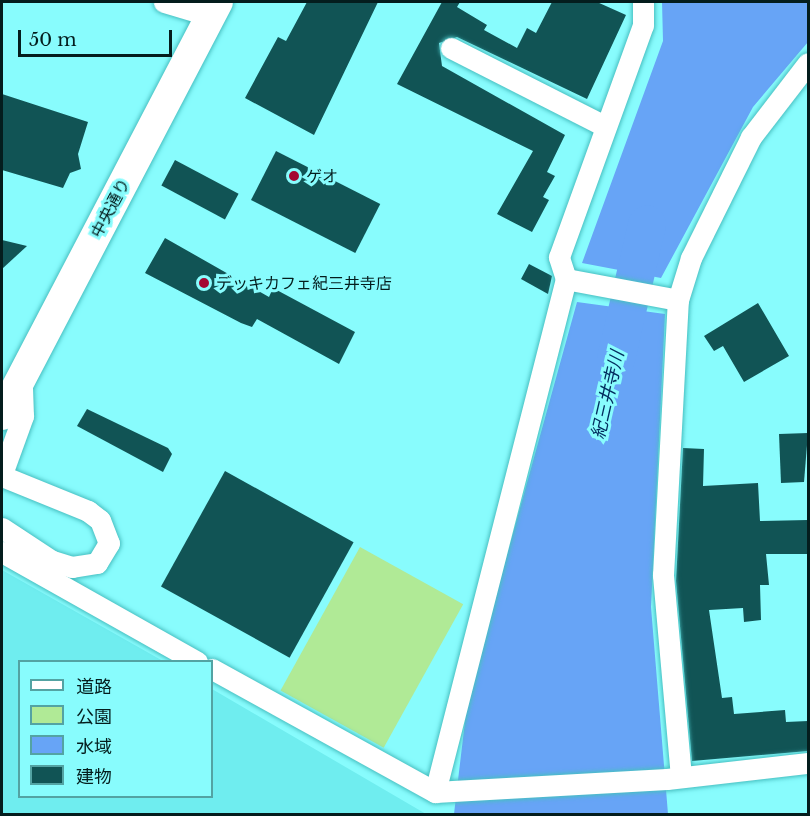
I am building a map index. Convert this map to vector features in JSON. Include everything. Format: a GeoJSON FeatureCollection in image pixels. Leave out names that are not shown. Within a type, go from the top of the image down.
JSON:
{"type":"FeatureCollection","features":[{"type":"Feature","properties":{"kind":"highway","name":"中央通り"},"geometry":{"type":"LineString","coordinates":[[2,415],[215,9]]}},
{"type":"Feature","properties":{"kind":"street"},"geometry":{"type":"LineString","coordinates":[[164,2],[215,9]]}},
{"type":"Feature","properties":{"kind":"street"},"geometry":{"type":"LineString","coordinates":[[442,791],[572,280],[559,257],[643,26],[643,2]]}},
{"type":"Feature","properties":{"kind":"street"},"geometry":{"type":"LineString","coordinates":[[451,48],[605,126]]}},
{"type":"Feature","properties":{"kind":"street"},"geometry":{"type":"LineString","coordinates":[[674,778],[663,575],[671,298],[751,137],[808,63]]}},
{"type":"Feature","properties":{"kind":"street"},"geometry":{"type":"LineString","coordinates":[[572,280],[671,298]]}},
{"type":"Feature","properties":{"kind":"street"},"geometry":{"type":"LineString","coordinates":[[2,528],[52,561],[72,567],[97,563],[108,533],[88,511],[2,475],[23,416],[22,375]]}},
{"type":"Feature","properties":{"kind":"street"},"geometry":{"type":"LineString","coordinates":[[2,552],[193,660]]}},
{"type":"Feature","properties":{"kind":"street"},"geometry":{"type":"LineString","coordinates":[[213,670],[442,791],[674,778],[808,763]]}},
{"type":"Feature","properties":{"kind":"shaded area"},"geometry":{"type":"Polygon","coordinates":[[[2,570],[161,660],[18,660],[18,798],[213,798],[213,690],[426,814],[2,814],[2,570]]]}},
{"type":"Feature","properties":{"kind":"green space"},"geometry":{"type":"Polygon","coordinates":[[[360,547],[463,604],[384,748],[280,690],[360,547]]]}},
{"type":"Feature","properties":{"kind":"water"},"geometry":{"type":"Polygon","coordinates":[[[662,2],[808,2],[808,42],[753,107],[661,278],[582,263],[663,41],[662,2]]]}},
{"type":"Feature","properties":{"kind":"water"},"geometry":{"type":"Polygon","coordinates":[[[577,302],[665,314],[651,607],[668,814],[454,814],[468,696],[577,302]]]}},
{"type":"Feature","properties":{"kind":"building"},"geometry":{"type":"Polygon","coordinates":[[[307,2],[378,2],[314,135],[245,98],[278,37],[286,41],[307,2]]]}},
{"type":"Feature","properties":{"kind":"building"},"geometry":{"type":"Polygon","coordinates":[[[442,2],[460,2],[457,7],[487,25],[484,30],[517,48],[527,28],[536,33],[552,2],[597,2],[626,15],[587,99],[457,37],[439,43],[442,66],[565,135],[547,172],[555,176],[543,197],[549,200],[532,232],[497,214],[533,151],[397,84],[442,2]]]}},
{"type":"Feature","properties":{"kind":"building"},"geometry":{"type":"Polygon","coordinates":[[[2,94],[88,122],[78,154],[81,169],[70,173],[63,188],[2,170],[2,94]]]}},
{"type":"Feature","properties":{"kind":"building","name":"ゲオ"},"geometry":{"type":"Polygon","coordinates":[[[276,151],[380,204],[355,253],[251,200],[276,151]]]}},
{"type":"Feature","properties":{"kind":"building"},"geometry":{"type":"Polygon","coordinates":[[[175,160],[239,194],[225,219],[161,186],[175,160]]]}},
{"type":"Feature","properties":{"kind":"building"},"geometry":{"type":"Polygon","coordinates":[[[165,238],[269,297],[273,288],[355,332],[339,364],[257,319],[252,327],[241,323],[145,273],[165,238]]]}},
{"type":"Feature","properties":{"kind":"building"},"geometry":{"type":"Polygon","coordinates":[[[2,240],[27,246],[2,269],[2,240]]]}},
{"type":"Feature","properties":{"kind":"building"},"geometry":{"type":"Polygon","coordinates":[[[529,264],[552,276],[548,294],[521,279],[529,264]]]}},
{"type":"Feature","properties":{"kind":"building"},"geometry":{"type":"Polygon","coordinates":[[[758,303],[789,356],[744,382],[723,346],[714,351],[704,336],[758,303]]]}},
{"type":"Feature","properties":{"kind":"building"},"geometry":{"type":"Polygon","coordinates":[[[87,409],[168,448],[172,454],[163,472],[77,426],[87,409]]]}},
{"type":"Feature","properties":{"kind":"building"},"geometry":{"type":"Polygon","coordinates":[[[808,433],[804,482],[781,483],[779,434],[808,433]]]}},
{"type":"Feature","properties":{"kind":"building"},"geometry":{"type":"Polygon","coordinates":[[[683,448],[704,449],[703,486],[758,483],[760,521],[808,520],[808,554],[766,554],[769,585],[760,585],[761,620],[744,622],[743,608],[709,610],[722,698],[732,697],[734,714],[785,710],[786,722],[808,721],[808,751],[692,761],[676,581],[683,448]]]}},
{"type":"Feature","properties":{"kind":"building"},"geometry":{"type":"Polygon","coordinates":[[[225,471],[354,542],[290,658],[161,586],[225,471]]]}},
{"type":"Feature","properties":{"kind":"waterway","name":"紀三井寺川"},"geometry":{"type":"LineString","coordinates":[[616,359],[647,225]]}},
{"type":"Feature","properties":{"kind":"place","name":"ゲオ"},"geometry":{"type":"Point","coordinates":[294,176]}},
{"type":"Feature","properties":{"kind":"place","name":"デッキカフェ紀三井寺店"},"geometry":{"type":"Point","coordinates":[204,283]}}]}
